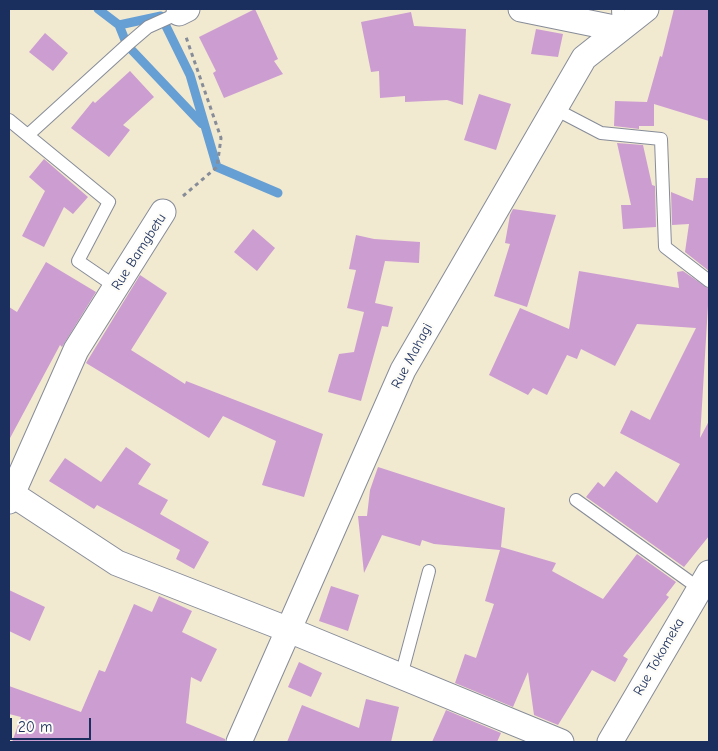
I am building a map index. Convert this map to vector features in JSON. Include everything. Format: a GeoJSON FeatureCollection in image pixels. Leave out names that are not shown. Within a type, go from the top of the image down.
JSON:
{"type":"FeatureCollection","features":[{"type":"Feature","properties":{"kind":"street"},"geometry":{"type":"LineString","coordinates":[[521,9],[618,19]]}},
{"type":"Feature","properties":{"kind":"street","name":"Rue Mahagi"},"geometry":{"type":"LineString","coordinates":[[239,742],[402,370],[584,58],[618,19],[646,9]]}},
{"type":"Feature","properties":{"kind":"street","name":"Rue Bamgbetu"},"geometry":{"type":"LineString","coordinates":[[10,496],[76,350],[163,212]]}},
{"type":"Feature","properties":{"kind":"street"},"geometry":{"type":"LineString","coordinates":[[10,496],[117,563],[289,630],[561,742]]}},
{"type":"Feature","properties":{"kind":"street","name":"Rue Tokomeka"},"geometry":{"type":"LineString","coordinates":[[610,742],[704,581]]}},
{"type":"Feature","properties":{"kind":"lane"},"geometry":{"type":"LineString","coordinates":[[28,135],[148,28],[184,18]]}},
{"type":"Feature","properties":{"kind":"lane"},"geometry":{"type":"LineString","coordinates":[[555,109],[601,132],[661,139],[665,247],[709,281]]}},
{"type":"Feature","properties":{"kind":"lane"},"geometry":{"type":"LineString","coordinates":[[9,120],[109,202],[78,261],[116,286]]}},
{"type":"Feature","properties":{"kind":"lane"},"geometry":{"type":"LineString","coordinates":[[576,500],[704,581]]}},
{"type":"Feature","properties":{"kind":"lane"},"geometry":{"type":"LineString","coordinates":[[401,676],[429,571]]}},
{"type":"Feature","properties":{"kind":"path","name":"Rue Bamgbetu"},"geometry":{"type":"LineString","coordinates":[[163,212],[217,167],[220,138],[184,18]]}},
{"type":"Feature","properties":{"kind":"building"},"geometry":{"type":"Polygon","coordinates":[[[255,9],[278,59],[274,61],[283,74],[224,98],[213,73],[216,71],[199,37],[255,9]]]}},
{"type":"Feature","properties":{"kind":"building"},"geometry":{"type":"Polygon","coordinates":[[[674,9],[709,9],[709,121],[654,104],[654,126],[639,126],[639,129],[614,126],[615,101],[647,102],[660,56],[662,57],[674,9]]]}},
{"type":"Feature","properties":{"kind":"building"},"geometry":{"type":"Polygon","coordinates":[[[411,12],[414,26],[466,29],[463,105],[447,100],[405,102],[405,96],[380,98],[379,71],[371,72],[361,22],[411,12]]]}},
{"type":"Feature","properties":{"kind":"building"},"geometry":{"type":"Polygon","coordinates":[[[536,29],[563,34],[558,57],[531,54],[536,29]]]}},
{"type":"Feature","properties":{"kind":"building"},"geometry":{"type":"Polygon","coordinates":[[[45,33],[68,53],[53,71],[29,52],[45,33]]]}},
{"type":"Feature","properties":{"kind":"building"},"geometry":{"type":"Polygon","coordinates":[[[130,71],[154,97],[123,125],[130,130],[109,157],[71,128],[93,101],[95,103],[130,71]]]}},
{"type":"Feature","properties":{"kind":"building"},"geometry":{"type":"Polygon","coordinates":[[[479,94],[511,104],[496,150],[464,140],[479,94]]]}},
{"type":"Feature","properties":{"kind":"building"},"geometry":{"type":"Polygon","coordinates":[[[617,143],[643,145],[652,185],[655,186],[656,227],[623,229],[621,205],[631,205],[617,143]]]}},
{"type":"Feature","properties":{"kind":"building"},"geometry":{"type":"Polygon","coordinates":[[[44,159],[88,197],[73,214],[64,207],[44,247],[22,236],[45,191],[29,177],[44,159]]]}},
{"type":"Feature","properties":{"kind":"building"},"geometry":{"type":"Polygon","coordinates":[[[696,178],[709,178],[709,271],[685,252],[689,224],[672,225],[671,192],[693,201],[696,178]]]}},
{"type":"Feature","properties":{"kind":"building"},"geometry":{"type":"Polygon","coordinates":[[[513,209],[556,215],[527,307],[494,296],[510,244],[505,243],[510,215],[513,209]]]}},
{"type":"Feature","properties":{"kind":"building"},"geometry":{"type":"Polygon","coordinates":[[[253,229],[275,248],[257,271],[234,252],[253,229]]]}},
{"type":"Feature","properties":{"kind":"building"},"geometry":{"type":"Polygon","coordinates":[[[356,235],[374,239],[420,242],[419,263],[385,261],[375,303],[393,307],[388,327],[382,326],[361,401],[328,392],[339,354],[354,352],[364,312],[347,308],[356,270],[349,269],[356,235]]]}},
{"type":"Feature","properties":{"kind":"building"},"geometry":{"type":"Polygon","coordinates":[[[46,262],[96,292],[62,347],[60,345],[9,440],[9,307],[17,312],[46,262]]]}},
{"type":"Feature","properties":{"kind":"building"},"geometry":{"type":"Polygon","coordinates":[[[579,271],[679,288],[677,272],[683,271],[709,289],[700,438],[709,421],[709,536],[684,567],[586,497],[598,482],[604,487],[616,471],[657,503],[680,464],[620,433],[631,410],[650,420],[696,328],[637,324],[615,366],[581,349],[577,359],[567,355],[547,395],[533,388],[528,395],[489,375],[520,308],[569,329],[579,271]]]}},
{"type":"Feature","properties":{"kind":"building"},"geometry":{"type":"Polygon","coordinates":[[[140,275],[167,293],[131,350],[185,384],[186,381],[323,434],[304,497],[262,485],[276,441],[223,416],[209,438],[86,363],[140,275]]]}},
{"type":"Feature","properties":{"kind":"building"},"geometry":{"type":"Polygon","coordinates":[[[126,447],[151,464],[138,484],[168,500],[160,514],[209,542],[194,569],[176,559],[180,550],[97,505],[94,509],[49,481],[65,458],[101,482],[126,447]]]}},
{"type":"Feature","properties":{"kind":"building"},"geometry":{"type":"Polygon","coordinates":[[[378,467],[505,508],[501,547],[556,563],[552,571],[603,599],[637,554],[676,582],[666,595],[669,597],[623,656],[628,659],[615,682],[592,670],[558,725],[534,715],[528,672],[513,707],[455,683],[465,654],[476,658],[494,604],[485,601],[500,550],[434,544],[422,540],[420,546],[382,535],[364,573],[358,516],[367,516],[370,490],[378,467]]]}},
{"type":"Feature","properties":{"kind":"building"},"geometry":{"type":"Polygon","coordinates":[[[331,586],[359,595],[348,631],[319,621],[331,586]]]}},
{"type":"Feature","properties":{"kind":"building"},"geometry":{"type":"Polygon","coordinates":[[[9,590],[45,607],[30,641],[9,631],[9,590]]]}},
{"type":"Feature","properties":{"kind":"building"},"geometry":{"type":"Polygon","coordinates":[[[159,596],[192,611],[182,632],[217,649],[201,682],[191,677],[186,723],[225,739],[225,742],[12,742],[21,717],[9,714],[9,686],[81,712],[99,670],[105,672],[134,604],[152,612],[159,596]]]}},
{"type":"Feature","properties":{"kind":"building"},"geometry":{"type":"Polygon","coordinates":[[[299,662],[322,673],[311,697],[288,687],[299,662]]]}},
{"type":"Feature","properties":{"kind":"building"},"geometry":{"type":"Polygon","coordinates":[[[366,699],[399,707],[391,742],[287,742],[302,705],[359,728],[366,699]]]}},
{"type":"Feature","properties":{"kind":"building"},"geometry":{"type":"Polygon","coordinates":[[[446,710],[501,733],[497,742],[432,742],[446,710]]]}},
{"type":"Feature","properties":{"kind":"waterway"},"geometry":{"type":"LineString","coordinates":[[98,9],[119,25],[161,16],[190,75],[217,167],[278,193]]}},
{"type":"Feature","properties":{"kind":"waterway"},"geometry":{"type":"LineString","coordinates":[[119,25],[127,45],[202,124]]}}]}
